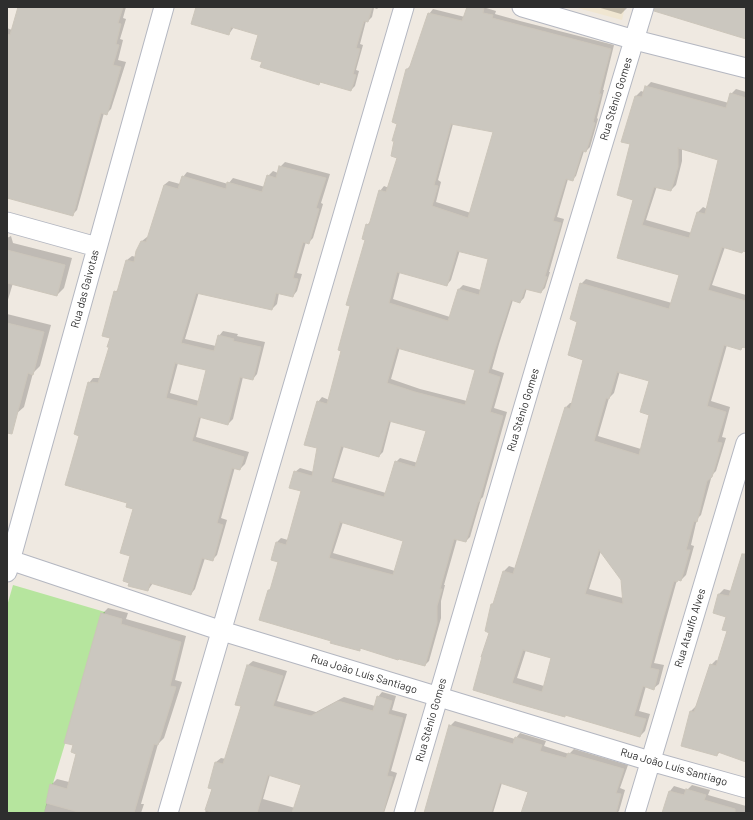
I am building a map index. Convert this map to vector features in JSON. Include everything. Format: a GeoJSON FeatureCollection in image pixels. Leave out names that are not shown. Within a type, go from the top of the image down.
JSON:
{"type":"FeatureCollection","features":[{"type":"Feature","properties":{"kind":"street","name":"Rua das Gaivotas"},"geometry":{"type":"LineString","coordinates":[[8,564],[164,7]]}},
{"type":"Feature","properties":{"kind":"street"},"geometry":{"type":"LineString","coordinates":[[168,813],[404,7]]}},
{"type":"Feature","properties":{"kind":"street"},"geometry":{"type":"LineString","coordinates":[[522,7],[635,40],[746,68]]}},
{"type":"Feature","properties":{"kind":"street","name":"Rua Stênio Gomes"},"geometry":{"type":"LineString","coordinates":[[404,813],[644,7]]}},
{"type":"Feature","properties":{"kind":"street"},"geometry":{"type":"LineString","coordinates":[[7,222],[97,247]]}},
{"type":"Feature","properties":{"kind":"street","name":"Rua Ataulfo Alves"},"geometry":{"type":"LineString","coordinates":[[635,813],[746,443]]}},
{"type":"Feature","properties":{"kind":"street","name":"Rua João Luís Santiago"},"geometry":{"type":"LineString","coordinates":[[8,564],[650,762],[746,788]]}},
{"type":"Feature","properties":{"kind":"shaded area"},"geometry":{"type":"Polygon","coordinates":[[[574,7],[625,7],[622,20],[574,7]]]}},
{"type":"Feature","properties":{"kind":"green space"},"geometry":{"type":"Polygon","coordinates":[[[13,585],[105,612],[44,813],[7,813],[7,606],[13,585]]]}},
{"type":"Feature","properties":{"kind":"building"},"geometry":{"type":"Polygon","coordinates":[[[18,7],[123,7],[118,23],[121,24],[116,44],[119,45],[113,65],[121,67],[107,115],[101,113],[73,216],[7,198],[7,34],[10,35],[18,7]]]}},
{"type":"Feature","properties":{"kind":"building"},"geometry":{"type":"Polygon","coordinates":[[[196,7],[372,7],[368,22],[364,21],[356,48],[360,49],[353,74],[356,75],[351,91],[320,82],[319,85],[260,67],[262,62],[251,59],[258,35],[231,27],[229,35],[191,24],[196,7]]]}},
{"type":"Feature","properties":{"kind":"building"},"geometry":{"type":"Polygon","coordinates":[[[467,7],[484,7],[483,13],[493,15],[492,18],[611,49],[599,94],[601,94],[593,122],[595,123],[586,152],[582,151],[573,181],[566,179],[553,221],[561,223],[545,276],[547,277],[541,293],[525,289],[520,303],[511,300],[495,349],[488,373],[500,377],[490,412],[503,416],[479,502],[466,542],[454,539],[440,589],[442,589],[437,606],[437,623],[425,666],[398,660],[360,648],[360,651],[330,643],[331,641],[259,620],[278,562],[271,560],[276,542],[286,545],[301,491],[289,488],[294,471],[312,476],[317,448],[304,445],[317,401],[327,404],[341,351],[338,350],[350,306],[346,305],[365,240],[362,239],[366,224],[369,225],[379,190],[386,192],[397,158],[391,156],[394,141],[392,141],[397,124],[392,122],[406,69],[409,69],[428,13],[462,21],[467,7]],[[451,124],[434,185],[438,186],[432,206],[468,218],[493,132],[451,124]],[[457,251],[447,286],[397,272],[389,303],[448,321],[458,289],[479,295],[488,259],[457,251]],[[397,348],[387,383],[465,405],[475,370],[397,348]],[[389,421],[379,457],[341,446],[331,482],[384,497],[395,461],[415,467],[426,431],[389,421]],[[340,522],[329,558],[393,575],[403,541],[340,522]]]}},
{"type":"Feature","properties":{"kind":"building"},"geometry":{"type":"Polygon","coordinates":[[[655,7],[746,7],[746,39],[654,11],[655,7]]]}},
{"type":"Feature","properties":{"kind":"building"},"geometry":{"type":"Polygon","coordinates":[[[645,86],[726,108],[730,93],[746,98],[746,252],[743,251],[742,253],[722,247],[708,290],[746,301],[746,348],[742,347],[741,350],[724,345],[707,406],[726,412],[717,442],[722,443],[712,477],[707,481],[697,522],[694,521],[686,550],[690,550],[681,581],[674,581],[658,636],[650,668],[659,670],[654,690],[643,686],[634,716],[646,719],[640,737],[473,690],[481,657],[489,633],[485,631],[491,604],[493,604],[503,571],[513,574],[565,407],[570,409],[583,360],[568,355],[577,322],[570,319],[580,283],[669,309],[679,275],[617,258],[633,200],[617,195],[630,144],[621,142],[635,96],[642,97],[645,86]],[[678,148],[678,167],[671,191],[654,187],[642,225],[689,238],[697,212],[705,214],[718,160],[678,148]],[[617,372],[609,399],[606,398],[594,441],[639,455],[649,415],[640,412],[649,381],[617,372]],[[599,550],[585,594],[623,604],[621,580],[599,550]],[[523,650],[512,683],[542,692],[551,658],[523,650]]]}},
{"type":"Feature","properties":{"kind":"building"},"geometry":{"type":"Polygon","coordinates":[[[279,166],[326,178],[316,208],[319,209],[309,244],[303,242],[293,278],[298,279],[293,297],[276,293],[272,310],[196,293],[181,343],[214,351],[218,335],[234,339],[233,341],[261,347],[253,380],[240,377],[228,425],[199,417],[192,441],[244,457],[240,470],[232,468],[217,523],[223,525],[213,561],[202,558],[191,595],[150,583],[148,591],[128,586],[129,583],[123,581],[130,556],[120,553],[133,509],[126,507],[127,503],[65,485],[79,436],[74,434],[88,382],[98,383],[109,347],[107,347],[110,338],[102,336],[114,291],[117,292],[126,260],[134,262],[136,251],[141,241],[146,242],[164,185],[178,189],[182,176],[226,189],[227,182],[262,192],[267,175],[276,178],[279,166]],[[175,363],[166,398],[197,406],[206,370],[175,363]]]}},
{"type":"Feature","properties":{"kind":"building"},"geometry":{"type":"Polygon","coordinates":[[[7,250],[65,265],[57,296],[7,283],[7,250]]]}},
{"type":"Feature","properties":{"kind":"building"},"geometry":{"type":"Polygon","coordinates":[[[7,323],[44,332],[33,375],[28,373],[12,434],[7,433],[7,323]]]}},
{"type":"Feature","properties":{"kind":"building"},"geometry":{"type":"Polygon","coordinates":[[[742,554],[746,554],[746,762],[718,752],[717,756],[681,746],[690,711],[694,712],[710,664],[716,666],[727,631],[722,630],[726,617],[713,613],[718,594],[729,596],[742,554]]]}},
{"type":"Feature","properties":{"kind":"building"},"geometry":{"type":"Polygon","coordinates":[[[101,613],[122,619],[121,624],[181,642],[170,686],[176,687],[158,745],[154,744],[134,813],[82,813],[46,803],[50,784],[67,789],[76,754],[71,752],[73,745],[64,743],[101,613]]]}},
{"type":"Feature","properties":{"kind":"building"},"geometry":{"type":"Polygon","coordinates":[[[247,665],[283,676],[273,706],[311,716],[338,701],[373,711],[377,696],[392,701],[388,714],[403,718],[387,776],[393,777],[383,813],[292,813],[301,785],[268,775],[257,813],[215,813],[205,810],[212,789],[208,788],[215,762],[223,764],[241,706],[235,705],[247,665]]]}},
{"type":"Feature","properties":{"kind":"building"},"geometry":{"type":"Polygon","coordinates":[[[449,725],[513,744],[515,737],[542,745],[540,751],[566,758],[568,753],[624,769],[616,793],[621,794],[616,813],[521,813],[528,792],[500,783],[491,813],[424,813],[449,725]]]}},
{"type":"Feature","properties":{"kind":"building"},"geometry":{"type":"Polygon","coordinates":[[[686,789],[706,795],[704,800],[735,809],[735,813],[662,813],[669,791],[684,795],[686,789]]]}}]}
